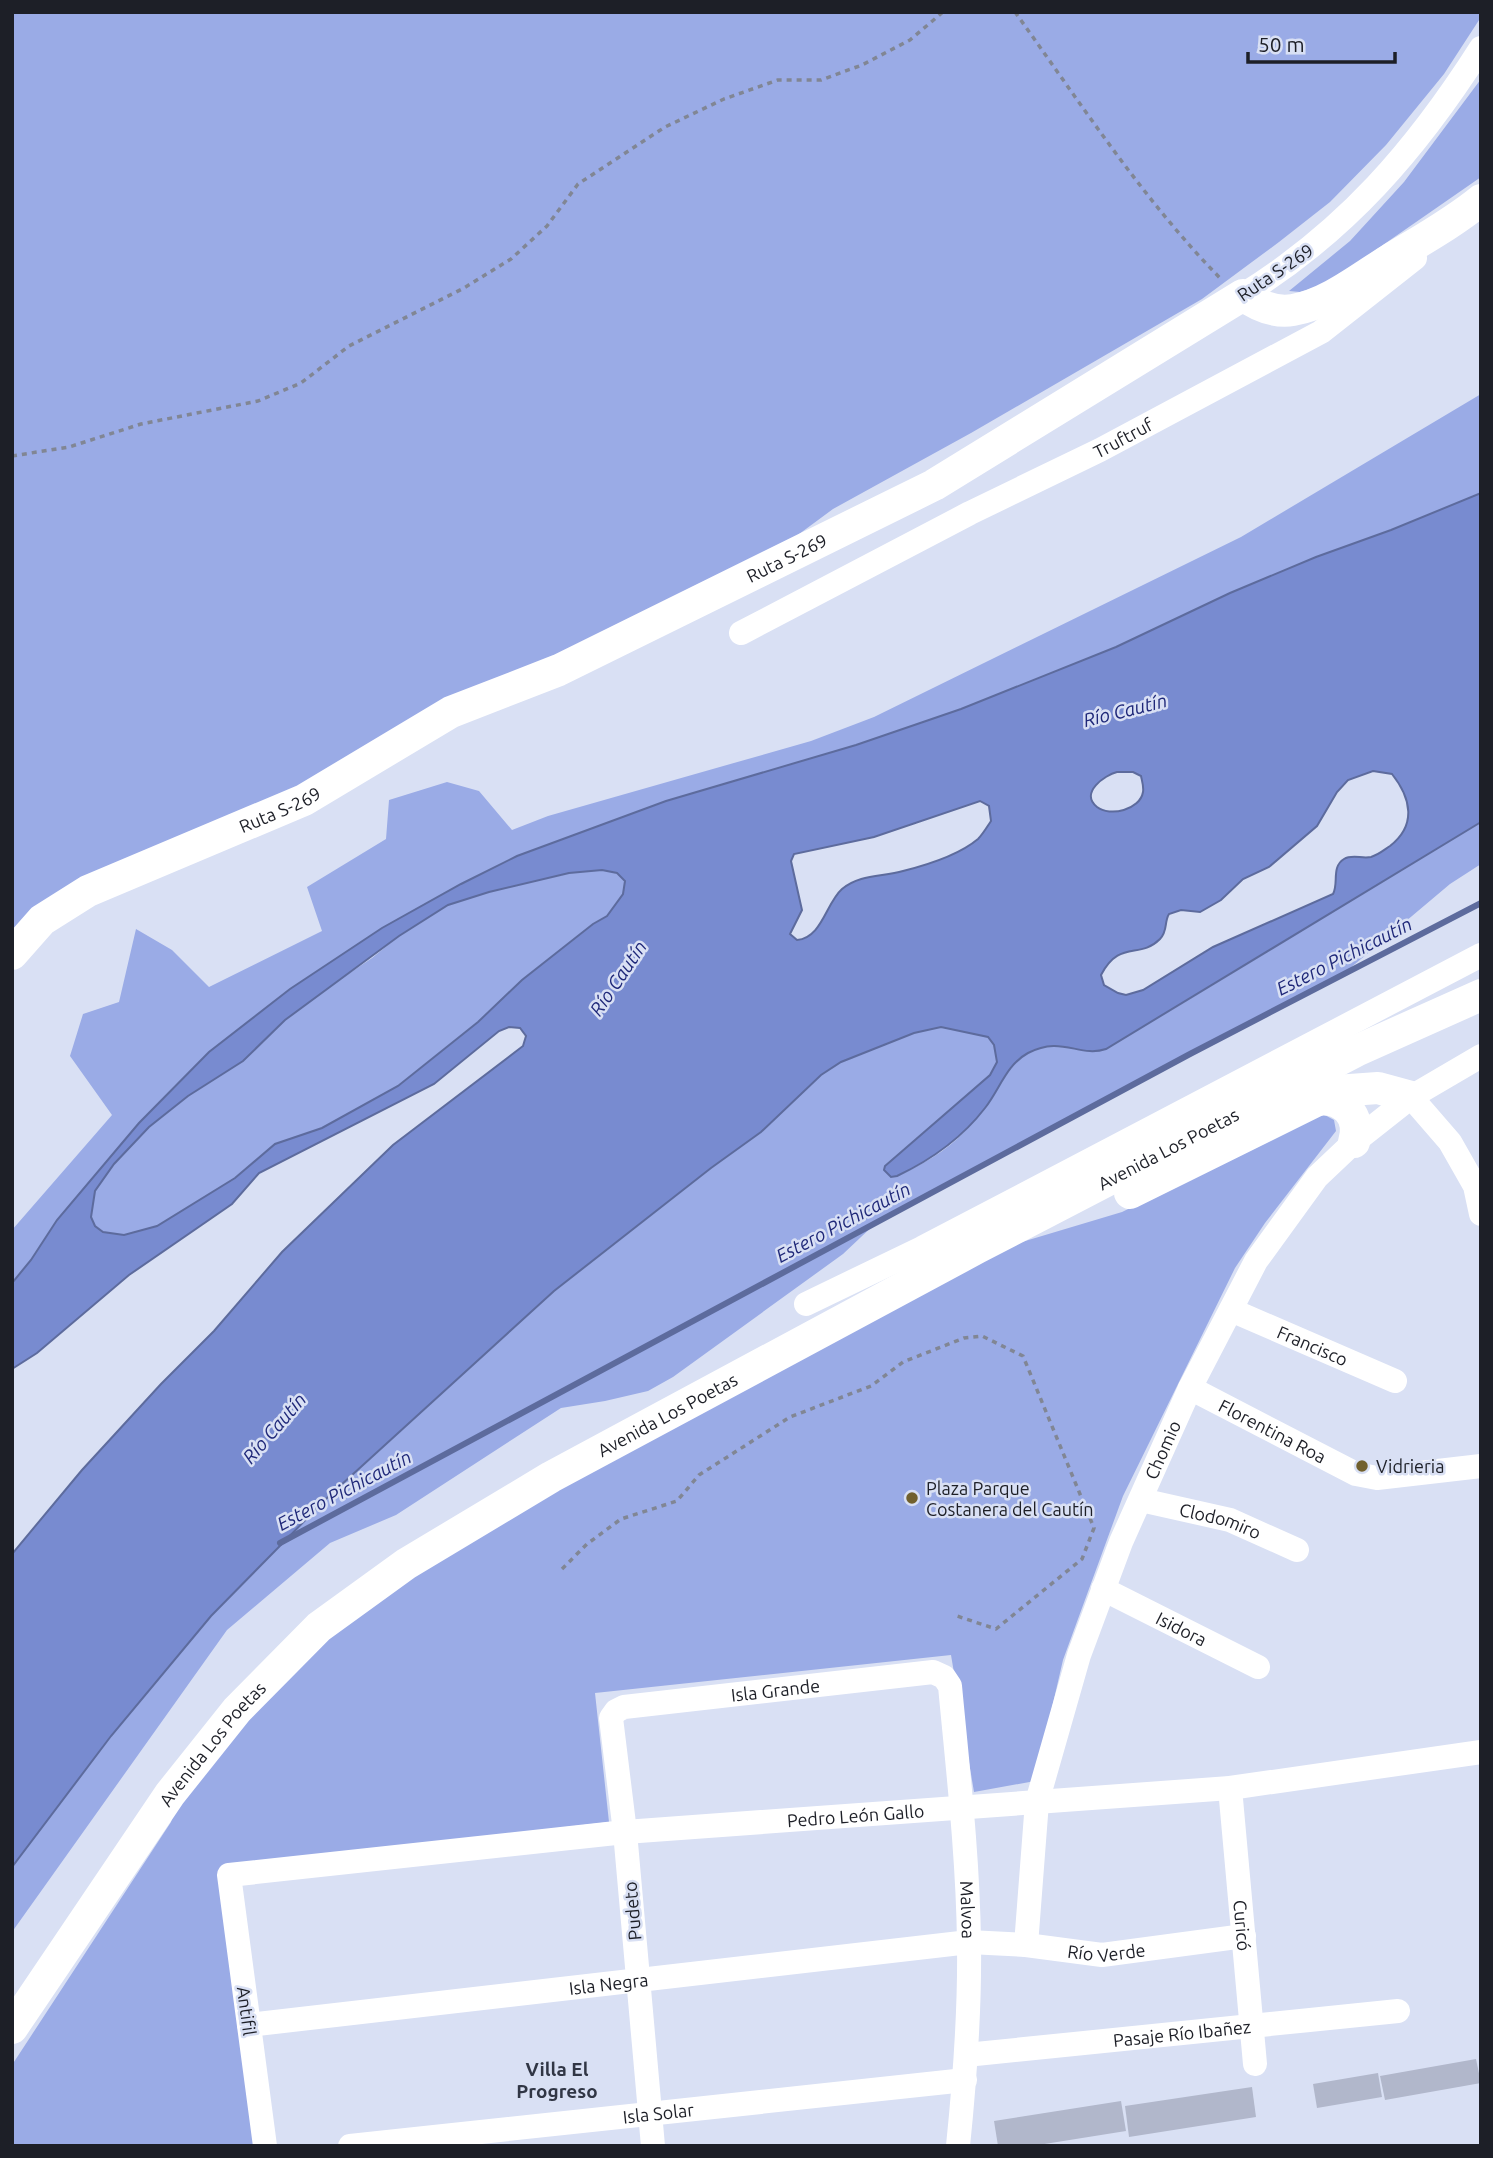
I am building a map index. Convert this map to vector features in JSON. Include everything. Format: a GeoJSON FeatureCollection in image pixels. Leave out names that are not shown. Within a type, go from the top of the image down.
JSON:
{"type":"FeatureCollection","features":[{"type":"Feature","properties":{"kind":"main road","name":"Truftruf"},"geometry":{"type":"LineString","coordinates":[[1243,295],[1272,310],[1292,310],[1312,305],[1479,202]]}},
{"type":"Feature","properties":{"kind":"main road","name":"Ruta S-269"},"geometry":{"type":"LineString","coordinates":[[12,954],[42,920],[88,891],[304,800],[451,712],[559,670],[934,485],[1243,295]]}},
{"type":"Feature","properties":{"kind":"main road","name":"Avenida Los Poetas"},"geometry":{"type":"LineString","coordinates":[[12,2028],[170,1794],[237,1710],[319,1628],[406,1564],[551,1477],[1010,1231],[1356,1051],[1481,995]]}},
{"type":"Feature","properties":{"kind":"main road"},"geometry":{"type":"LineString","coordinates":[[1010,1231],[1059,1221],[1105,1205],[1336,1091],[1364,1088],[1395,1091],[1411,1097]]}},
{"type":"Feature","properties":{"kind":"main road"},"geometry":{"type":"LineString","coordinates":[[1316,1100],[1334,1100],[1350,1110],[1356,1125],[1354,1142]]}},
{"type":"Feature","properties":{"kind":"street","name":"Ruta S-269"},"geometry":{"type":"LineString","coordinates":[[1243,295],[1325,237],[1378,186],[1404,155],[1481,48]]}},
{"type":"Feature","properties":{"kind":"street","name":"Truftruf"},"geometry":{"type":"LineString","coordinates":[[741,633],[971,513],[1100,450],[1321,332],[1430,247],[1479,202]]}},
{"type":"Feature","properties":{"kind":"street"},"geometry":{"type":"LineString","coordinates":[[806,1304],[922,1248],[1481,955]]}},
{"type":"Feature","properties":{"kind":"street","name":"Chomio"},"geometry":{"type":"LineString","coordinates":[[1026,1945],[1037,1802],[1079,1655],[1121,1542],[1190,1388],[1256,1261],[1317,1177],[1354,1142],[1411,1097],[1481,1056]]}},
{"type":"Feature","properties":{"kind":"street"},"geometry":{"type":"LineString","coordinates":[[1411,1097],[1450,1142],[1475,1186],[1481,1214]]}},
{"type":"Feature","properties":{"kind":"street","name":"Francisco"},"geometry":{"type":"LineString","coordinates":[[1231,1310],[1395,1381]]}},
{"type":"Feature","properties":{"kind":"street","name":"Florentina Roa"},"geometry":{"type":"LineString","coordinates":[[1190,1388],[1356,1474],[1377,1478],[1481,1466]]}},
{"type":"Feature","properties":{"kind":"street","name":"Clodomiro"},"geometry":{"type":"LineString","coordinates":[[1141,1500],[1230,1520],[1297,1550]]}},
{"type":"Feature","properties":{"kind":"street","name":"Isidora"},"geometry":{"type":"LineString","coordinates":[[1103,1589],[1258,1667]]}},
{"type":"Feature","properties":{"kind":"street","name":"Isla Grande"},"geometry":{"type":"LineString","coordinates":[[611,1718],[616,1711],[624,1707],[933,1672],[944,1677]]}},
{"type":"Feature","properties":{"kind":"street","name":"Malvoa"},"geometry":{"type":"LineString","coordinates":[[944,1677],[950,1686],[962,1807],[969,1942],[967,2055],[958,2146]]}},
{"type":"Feature","properties":{"kind":"street","name":"Pudeto"},"geometry":{"type":"LineString","coordinates":[[611,1718],[625,1832],[653,2146]]}},
{"type":"Feature","properties":{"kind":"street","name":"Pedro León Gallo"},"geometry":{"type":"LineString","coordinates":[[229,1875],[625,1832],[1230,1788],[1481,1752]]}},
{"type":"Feature","properties":{"kind":"street","name":"Curicó"},"geometry":{"type":"LineString","coordinates":[[1230,1788],[1255,2064]]}},
{"type":"Feature","properties":{"kind":"street","name":"Antifil"},"geometry":{"type":"LineString","coordinates":[[229,1875],[265,2146]]}},
{"type":"Feature","properties":{"kind":"street","name":"Río Verde"},"geometry":{"type":"LineString","coordinates":[[969,1942],[1026,1945],[1102,1955],[1244,1936]]}},
{"type":"Feature","properties":{"kind":"street","name":"Isla Negra"},"geometry":{"type":"LineString","coordinates":[[249,2025],[969,1942]]}},
{"type":"Feature","properties":{"kind":"street","name":"Pasaje Río Ibañez"},"geometry":{"type":"LineString","coordinates":[[967,2055],[1398,2011]]}},
{"type":"Feature","properties":{"kind":"street","name":"Isla Solar"},"geometry":{"type":"LineString","coordinates":[[349,2146],[965,2080]]}},
{"type":"Feature","properties":{"kind":"path"},"geometry":{"type":"LineString","coordinates":[[12,456],[69,447],[141,424],[258,401],[301,383],[349,346],[401,317],[464,288],[511,259],[547,226],[578,184],[665,127],[724,99],[778,80],[821,80],[862,65],[910,40],[943,12]]}},
{"type":"Feature","properties":{"kind":"path"},"geometry":{"type":"LineString","coordinates":[[1015,12],[1094,123],[1191,248],[1222,279],[1243,295]]}},
{"type":"Feature","properties":{"kind":"path"},"geometry":{"type":"LineString","coordinates":[[562,1569],[587,1544],[621,1519],[677,1501],[699,1475],[790,1416],[871,1386],[903,1362],[964,1338],[982,1336],[1023,1356],[1094,1528],[1082,1559],[996,1629],[954,1615]]}},
{"type":"Feature","properties":{"kind":"shaded area"},"geometry":{"type":"Polygon","coordinates":[[[12,12],[1481,12],[1481,17],[1444,74],[1386,145],[1330,202],[1202,299],[971,433],[833,509],[772,554],[291,791],[27,934],[12,976],[12,12]]]}},
{"type":"Feature","properties":{"kind":"shaded area"},"geometry":{"type":"Polygon","coordinates":[[[1481,79],[1481,177],[1344,272],[1316,287],[1300,292],[1289,291],[1350,241],[1404,182],[1481,79]]]}},
{"type":"Feature","properties":{"kind":"shaded area"},"geometry":{"type":"Polygon","coordinates":[[[1481,394],[1481,493],[1316,557],[1230,593],[1116,647],[961,709],[856,745],[666,801],[517,856],[290,989],[209,1052],[139,1123],[57,1220],[12,1283],[12,1230],[112,1115],[70,1056],[83,1014],[119,1002],[136,929],[172,950],[209,987],[322,931],[307,887],[386,839],[389,800],[447,782],[479,791],[512,830],[548,816],[811,741],[874,717],[1241,537],[1481,394]]]}},
{"type":"Feature","properties":{"kind":"shaded area"},"geometry":{"type":"Polygon","coordinates":[[[1481,822],[1481,864],[1450,884],[1342,975],[878,1221],[843,1254],[673,1377],[648,1391],[561,1408],[396,1515],[330,1543],[227,1630],[12,1932],[12,1867],[111,1736],[211,1616],[329,1496],[554,1291],[761,1132],[821,1075],[841,1062],[914,1033],[941,1027],[988,1037],[994,1045],[997,1062],[990,1075],[885,1166],[897,1176],[932,1157],[957,1139],[1004,1076],[1026,1054],[1038,1048],[1053,1046],[1096,1052],[1173,1009],[1481,822]]]}},
{"type":"Feature","properties":{"kind":"shaded area"},"geometry":{"type":"Polygon","coordinates":[[[584,870],[612,872],[625,881],[623,894],[607,916],[522,980],[478,1022],[398,1086],[322,1128],[275,1144],[235,1178],[157,1226],[124,1235],[103,1232],[95,1226],[91,1217],[95,1191],[114,1164],[149,1127],[188,1096],[243,1061],[285,1020],[320,993],[399,936],[448,905],[489,892],[584,870]]]}},
{"type":"Feature","properties":{"kind":"shaded area"},"geometry":{"type":"Polygon","coordinates":[[[1323,1114],[1334,1120],[1336,1131],[1265,1223],[1235,1268],[1123,1496],[1063,1660],[1035,1781],[974,1792],[951,1655],[595,1693],[609,1822],[224,1867],[259,2146],[12,2146],[12,2065],[171,1822],[177,1798],[245,1717],[333,1630],[522,1499],[1012,1245],[1122,1212],[1323,1114]]]}},
{"type":"Feature","properties":{"kind":"water","name":"Río Cautín"},"geometry":{"type":"Polygon","coordinates":[[[1481,493],[1481,822],[1106,1049],[1087,1051],[1051,1046],[1028,1053],[1014,1064],[985,1108],[966,1129],[934,1155],[897,1176],[891,1177],[884,1170],[885,1166],[990,1075],[997,1062],[994,1045],[988,1037],[941,1027],[914,1033],[841,1062],[821,1075],[761,1132],[554,1291],[329,1496],[211,1616],[111,1736],[12,1867],[12,1554],[82,1470],[214,1331],[282,1252],[393,1145],[523,1046],[526,1036],[520,1028],[509,1027],[499,1031],[434,1084],[259,1173],[232,1204],[129,1275],[37,1353],[12,1369],[12,1283],[57,1220],[139,1123],[209,1052],[290,989],[382,928],[517,856],[666,801],[856,745],[961,709],[1116,647],[1230,593],[1316,557],[1481,493]],[[1373,771],[1348,780],[1337,792],[1317,826],[1269,867],[1243,879],[1221,900],[1200,912],[1181,910],[1169,914],[1160,939],[1145,948],[1122,953],[1108,964],[1101,975],[1104,985],[1126,995],[1143,990],[1213,947],[1333,894],[1340,862],[1347,858],[1371,857],[1381,852],[1399,838],[1408,820],[1404,792],[1392,774],[1373,771]],[[1133,772],[1112,774],[1096,785],[1092,791],[1092,802],[1109,811],[1131,807],[1141,798],[1143,792],[1141,776],[1133,772]],[[980,801],[874,837],[794,854],[791,861],[802,910],[790,934],[797,940],[805,938],[818,927],[836,895],[849,884],[932,862],[970,845],[980,837],[991,821],[989,806],[980,801]],[[602,870],[569,873],[448,905],[399,936],[285,1020],[243,1061],[188,1096],[149,1127],[114,1164],[95,1191],[91,1217],[95,1226],[103,1232],[124,1235],[157,1226],[235,1178],[275,1144],[322,1128],[398,1086],[478,1022],[522,980],[607,916],[623,894],[625,881],[617,873],[602,870]]]}},
{"type":"Feature","properties":{"kind":"building"},"geometry":{"type":"Polygon","coordinates":[[[1476,2059],[1481,2083],[1385,2100],[1380,2076],[1476,2059]]]}},
{"type":"Feature","properties":{"kind":"building"},"geometry":{"type":"Polygon","coordinates":[[[1378,2073],[1382,2097],[1317,2108],[1313,2084],[1378,2073]]]}},
{"type":"Feature","properties":{"kind":"building"},"geometry":{"type":"Polygon","coordinates":[[[1252,2087],[1256,2117],[1129,2137],[1125,2106],[1252,2087]]]}},
{"type":"Feature","properties":{"kind":"building"},"geometry":{"type":"Polygon","coordinates":[[[1121,2101],[1126,2131],[1032,2146],[998,2146],[994,2121],[1121,2101]]]}},
{"type":"Feature","properties":{"kind":"waterway","name":"Estero Pichicautín"},"geometry":{"type":"LineString","coordinates":[[280,1543],[1190,1054],[1481,903]]}},
{"type":"Feature","properties":{"kind":"place","name":"Vidrieria"},"geometry":{"type":"Point","coordinates":[1362,1466]}},
{"type":"Feature","properties":{"kind":"place","name":"Plaza Parque Costanera del Cautín"},"geometry":{"type":"Point","coordinates":[912,1498]}},
{"type":"Feature","properties":{"kind":"district","name":"Villa El Progreso"},"geometry":{"type":"Point","coordinates":[557,2080]}}]}
